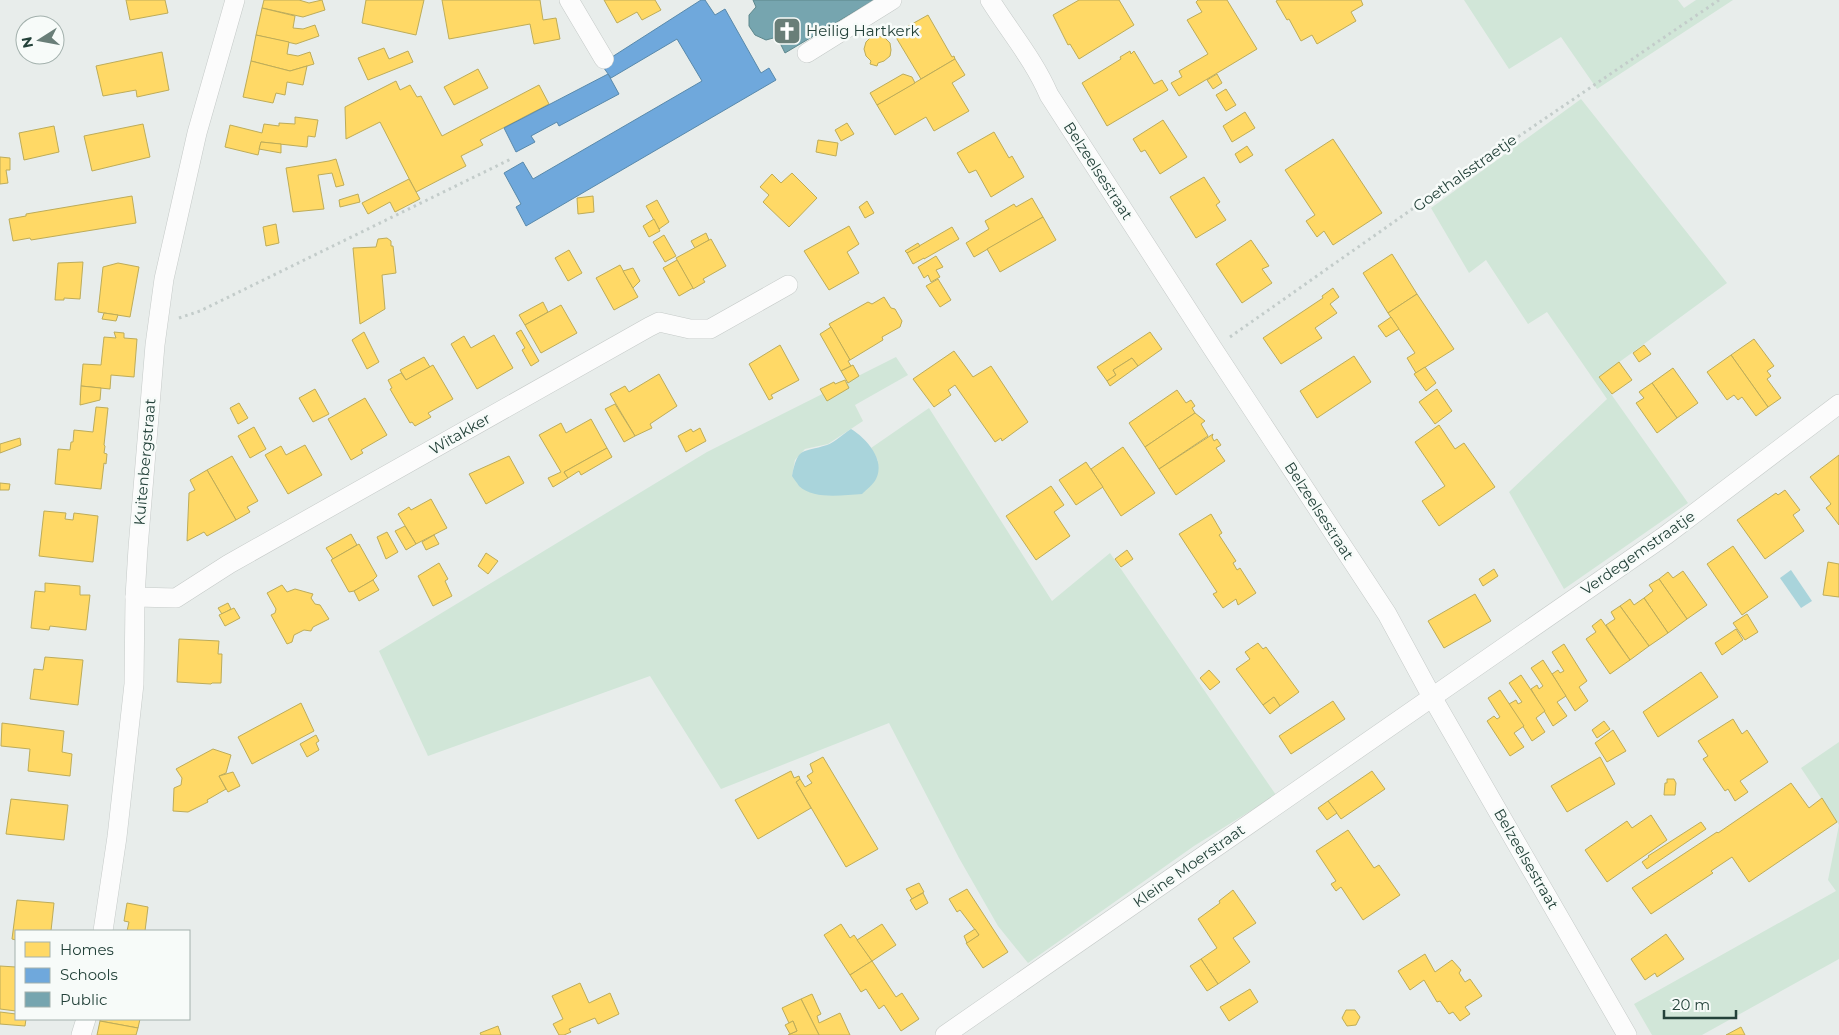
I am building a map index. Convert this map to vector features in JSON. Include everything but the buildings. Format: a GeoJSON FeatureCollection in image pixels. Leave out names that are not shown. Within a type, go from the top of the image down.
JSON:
{"type":"FeatureCollection","features":[{"type":"Feature","properties":{"kind":"street","name":"Kuitenbergstraat"},"geometry":{"type":"LineString","coordinates":[[104,930],[117,837],[134,684],[138,538],[164,279],[195,142],[235,0]]}},
{"type":"Feature","properties":{"kind":"street"},"geometry":{"type":"LineString","coordinates":[[569,0],[604,59]]}},
{"type":"Feature","properties":{"kind":"street"},"geometry":{"type":"LineString","coordinates":[[807,53],[892,0]]}},
{"type":"Feature","properties":{"kind":"street","name":"Belzeelsestraat"},"geometry":{"type":"LineString","coordinates":[[990,0],[1021,44],[1041,77],[1049,95],[1213,349],[1387,614],[1432,697],[1627,1035]]}},
{"type":"Feature","properties":{"kind":"street","name":"Witakker"},"geometry":{"type":"LineString","coordinates":[[135,597],[176,598],[229,564],[659,322],[690,328],[710,329],[788,285]]}},
{"type":"Feature","properties":{"kind":"street","name":"Verdegemstraatje"},"geometry":{"type":"LineString","coordinates":[[1432,697],[1666,535],[1839,404]]}},
{"type":"Feature","properties":{"kind":"street","name":"Kleine Moerstraat"},"geometry":{"type":"LineString","coordinates":[[945,1035],[1432,697]]}},
{"type":"Feature","properties":{"kind":"street"},"geometry":{"type":"LineString","coordinates":[[81,1035],[86,1020]]}},
{"type":"Feature","properties":{"kind":"path","name":"Goethalsstraetje"},"geometry":{"type":"LineString","coordinates":[[1213,349],[1466,171],[1719,0]]}},
{"type":"Feature","properties":{"kind":"path"},"geometry":{"type":"LineString","coordinates":[[158,325],[200,311],[513,158]]}},
{"type":"Feature","properties":{"kind":"green space"},"geometry":{"type":"Polygon","coordinates":[[[1464,0],[1678,0],[1684,8],[1696,0],[1733,0],[1597,89],[1561,37],[1509,69],[1464,0]]]}},
{"type":"Feature","properties":{"kind":"green space"},"geometry":{"type":"Polygon","coordinates":[[[1581,99],[1727,283],[1599,377],[1688,503],[1564,589],[1509,492],[1607,399],[1547,312],[1528,324],[1486,260],[1469,273],[1431,208],[1581,99]]]}},
{"type":"Feature","properties":{"kind":"green space"},"geometry":{"type":"Polygon","coordinates":[[[896,357],[908,375],[855,405],[863,421],[828,444],[805,449],[795,460],[792,476],[878,461],[871,448],[929,408],[1052,601],[1110,553],[1276,795],[1194,846],[1028,963],[998,926],[959,858],[889,723],[721,789],[650,676],[428,756],[379,651],[707,452],[896,357]]]}},
{"type":"Feature","properties":{"kind":"green space"},"geometry":{"type":"Polygon","coordinates":[[[1839,742],[1839,825],[1801,768],[1839,742]]]}},
{"type":"Feature","properties":{"kind":"green space"},"geometry":{"type":"Polygon","coordinates":[[[1839,825],[1839,959],[1702,1035],[1652,1035],[1634,1004],[1836,891],[1828,880],[1839,825]]]}},
{"type":"Feature","properties":{"kind":"water"},"geometry":{"type":"Polygon","coordinates":[[[851,429],[863,438],[876,457],[878,472],[876,479],[871,485],[862,494],[838,496],[812,493],[799,486],[792,476],[799,455],[807,450],[830,444],[851,429]]]}},
{"type":"Feature","properties":{"kind":"water"},"geometry":{"type":"Polygon","coordinates":[[[1791,570],[1812,601],[1801,608],[1780,578],[1791,570]]]}},
{"type":"Feature","properties":{"kind":"place","name":"Heilig Hartkerk"},"geometry":{"type":"Point","coordinates":[787,31]}}]}
